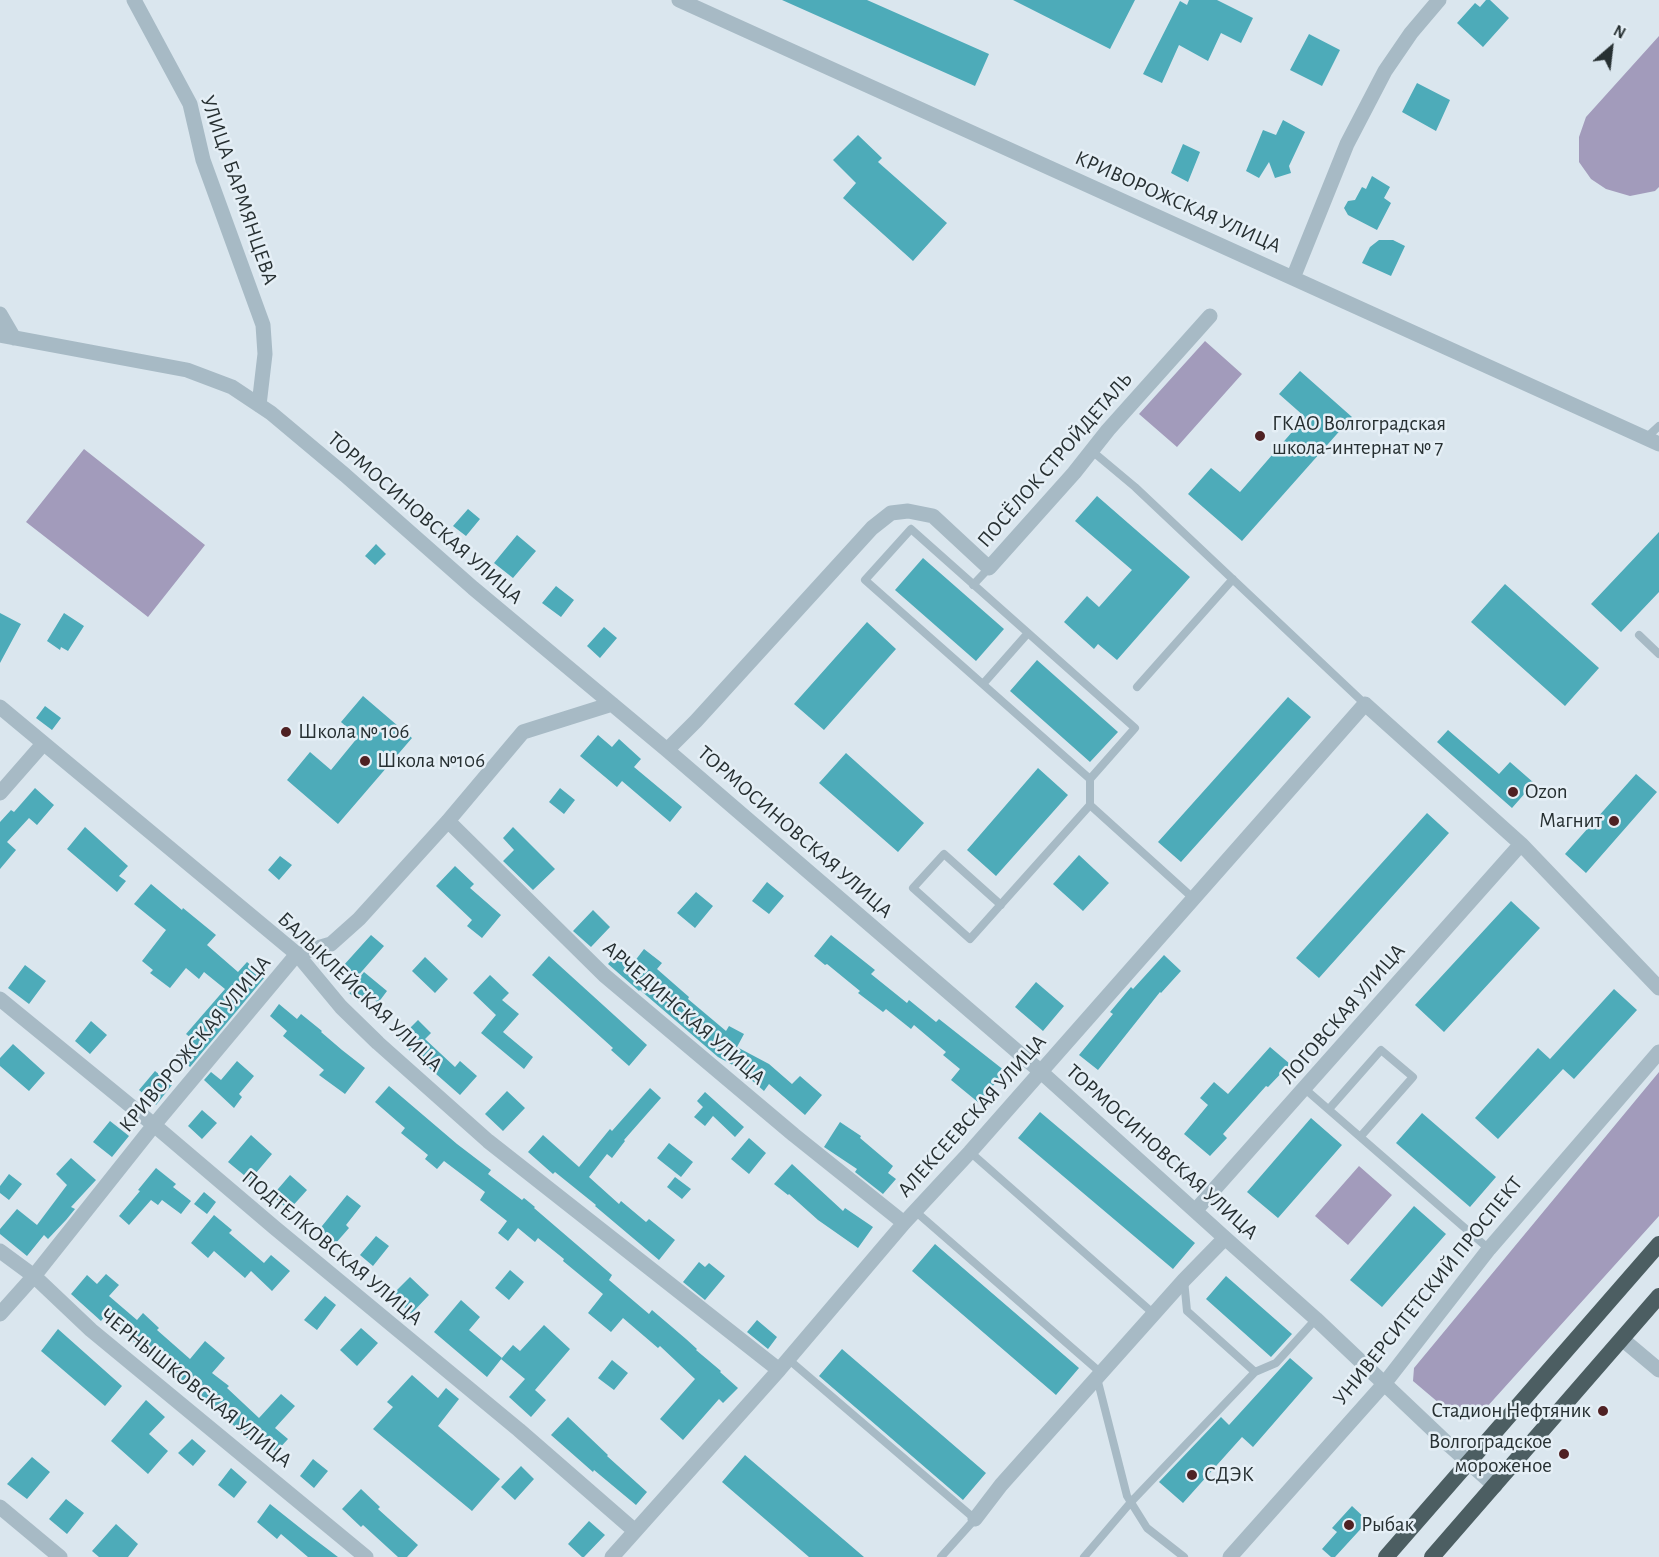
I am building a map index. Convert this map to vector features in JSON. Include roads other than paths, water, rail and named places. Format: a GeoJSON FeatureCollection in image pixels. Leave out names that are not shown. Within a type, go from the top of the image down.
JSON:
{"type":"FeatureCollection","features":[{"type":"Feature","properties":{"kind":"highway"},"geometry":{"type":"LineString","coordinates":[[1386,1557],[1659,1244]]}},
{"type":"Feature","properties":{"kind":"highway"},"geometry":{"type":"LineString","coordinates":[[1432,1557],[1659,1296]]}},
{"type":"Feature","properties":{"kind":"street","name":"УЛИЦА БАРМЯНЦЕВА"},"geometry":{"type":"LineString","coordinates":[[134,0],[190,104],[203,160],[263,325],[265,354],[259,405]]}},
{"type":"Feature","properties":{"kind":"street","name":"КРИВОРОЖСКАЯ УЛИЦА"},"geometry":{"type":"LineString","coordinates":[[679,0],[1653,441]]}},
{"type":"Feature","properties":{"kind":"street"},"geometry":{"type":"LineString","coordinates":[[1293,278],[1347,144],[1385,71],[1411,33],[1439,0]]}},
{"type":"Feature","properties":{"kind":"street"},"geometry":{"type":"LineString","coordinates":[[0,314],[7,337]]}},
{"type":"Feature","properties":{"kind":"street","name":"ПОСЁЛОК СТРОЙДЕТАЛЬ"},"geometry":{"type":"LineString","coordinates":[[668,750],[872,528],[891,513],[908,511],[933,516],[989,567],[1210,316]]}},
{"type":"Feature","properties":{"kind":"street","name":"ТОРМОСИНОВСКАЯ УЛИЦА"},"geometry":{"type":"LineString","coordinates":[[7,337],[187,370],[232,387],[271,413],[473,588],[668,750],[1040,1071],[1317,1319],[1494,1486]]}},
{"type":"Feature","properties":{"kind":"street","name":"КРИВОРОЖСКАЯ УЛИЦА"},"geometry":{"type":"LineString","coordinates":[[0,1314],[34,1276],[154,1125],[297,954],[331,944],[358,919],[448,821],[523,732],[612,704]]}},
{"type":"Feature","properties":{"kind":"street"},"geometry":{"type":"LineString","coordinates":[[1365,704],[1521,844],[1659,988]]}},
{"type":"Feature","properties":{"kind":"street","name":"АЛЕКСЕЕВСКАЯ УЛИЦА"},"geometry":{"type":"LineString","coordinates":[[612,1557],[904,1223],[970,1152],[1365,704]]}},
{"type":"Feature","properties":{"kind":"street","name":"БАЛЫКЛЕЙСКАЯ УЛИЦА"},"geometry":{"type":"LineString","coordinates":[[0,707],[297,954],[341,1007],[378,1043],[489,1141],[783,1364]]}},
{"type":"Feature","properties":{"kind":"street"},"geometry":{"type":"LineString","coordinates":[[0,793],[43,744]]}},
{"type":"Feature","properties":{"kind":"street","name":"АРЧЕДИНСКАЯ УЛИЦА"},"geometry":{"type":"LineString","coordinates":[[448,821],[604,975],[794,1135],[904,1223]]}},
{"type":"Feature","properties":{"kind":"street","name":"ЛОГОВСКАЯ УЛИЦА"},"geometry":{"type":"LineString","coordinates":[[1195,1211],[1521,844]]}},
{"type":"Feature","properties":{"kind":"street","name":"ПОДТЕЛКОВСКАЯ УЛИЦА"},"geometry":{"type":"LineString","coordinates":[[0,999],[519,1430],[635,1531]]}},
{"type":"Feature","properties":{"kind":"street","name":"УНИВЕРСИТЕТСКИЙ ПРОСПЕКТ"},"geometry":{"type":"LineString","coordinates":[[1230,1557],[1384,1384],[1489,1249],[1659,1052]]}},
{"type":"Feature","properties":{"kind":"street"},"geometry":{"type":"LineString","coordinates":[[975,1519],[1001,1485],[1184,1280],[1225,1238]]}},
{"type":"Feature","properties":{"kind":"street","name":"ЧЕРНЫШКОВСКАЯ УЛИЦА"},"geometry":{"type":"LineString","coordinates":[[0,1251],[34,1276],[91,1330],[366,1557]]}},
{"type":"Feature","properties":{"kind":"street"},"geometry":{"type":"LineString","coordinates":[[1622,1338],[1659,1370]]}},
{"type":"Feature","properties":{"kind":"street"},"geometry":{"type":"LineString","coordinates":[[0,1507],[60,1557]]}},
{"type":"Feature","properties":{"kind":"lane"},"geometry":{"type":"LineString","coordinates":[[1653,441],[1659,426]]}},
{"type":"Feature","properties":{"kind":"lane"},"geometry":{"type":"LineString","coordinates":[[1092,451],[1135,487],[1365,704]]}},
{"type":"Feature","properties":{"kind":"lane"},"geometry":{"type":"LineString","coordinates":[[1001,905],[944,854],[913,888],[970,939],[1001,905],[1090,805],[1090,778],[1135,728],[911,530],[865,580],[1090,778]]}},
{"type":"Feature","properties":{"kind":"lane"},"geometry":{"type":"LineString","coordinates":[[973,585],[989,567]]}},
{"type":"Feature","properties":{"kind":"lane"},"geometry":{"type":"LineString","coordinates":[[1137,687],[1233,579]]}},
{"type":"Feature","properties":{"kind":"lane"},"geometry":{"type":"LineString","coordinates":[[983,684],[1028,633]]}},
{"type":"Feature","properties":{"kind":"lane"},"geometry":{"type":"LineString","coordinates":[[1639,635],[1659,654]]}},
{"type":"Feature","properties":{"kind":"lane"},"geometry":{"type":"LineString","coordinates":[[1090,805],[1193,898]]}},
{"type":"Feature","properties":{"kind":"lane"},"geometry":{"type":"LineString","coordinates":[[1329,1109],[1382,1050],[1413,1077],[1360,1136]]}},
{"type":"Feature","properties":{"kind":"lane"},"geometry":{"type":"LineString","coordinates":[[1305,1089],[1489,1249]]}},
{"type":"Feature","properties":{"kind":"lane"},"geometry":{"type":"LineString","coordinates":[[970,1152],[1154,1314]]}},
{"type":"Feature","properties":{"kind":"lane"},"geometry":{"type":"LineString","coordinates":[[915,1211],[1099,1376],[1127,1496],[1147,1528],[1184,1557]]}},
{"type":"Feature","properties":{"kind":"lane"},"geometry":{"type":"LineString","coordinates":[[1184,1280],[1187,1311],[1255,1372]]}},
{"type":"Feature","properties":{"kind":"lane"},"geometry":{"type":"LineString","coordinates":[[1084,1557],[1131,1502],[1255,1372],[1276,1363],[1317,1319]]}},
{"type":"Feature","properties":{"kind":"lane"},"geometry":{"type":"LineString","coordinates":[[783,1364],[975,1519],[941,1557]]}},
{"type":"Feature","properties":{"kind":"place","name":"ГКАО Волгоградская школа-интернат № 7"},"geometry":{"type":"Point","coordinates":[1260,436]}},
{"type":"Feature","properties":{"kind":"place","name":"Школа № 106"},"geometry":{"type":"Point","coordinates":[286,732]}},
{"type":"Feature","properties":{"kind":"place","name":"Школа №106"},"geometry":{"type":"Point","coordinates":[365,761]}},
{"type":"Feature","properties":{"kind":"place","name":"Ozon"},"geometry":{"type":"Point","coordinates":[1513,792]}},
{"type":"Feature","properties":{"kind":"place","name":"Магнит"},"geometry":{"type":"Point","coordinates":[1614,821]}},
{"type":"Feature","properties":{"kind":"place","name":"Стадион Нефтяник"},"geometry":{"type":"Point","coordinates":[1603,1411]}},
{"type":"Feature","properties":{"kind":"place","name":"Волгоградское мороженое"},"geometry":{"type":"Point","coordinates":[1564,1454]}},
{"type":"Feature","properties":{"kind":"place","name":"СДЭК"},"geometry":{"type":"Point","coordinates":[1192,1475]}},
{"type":"Feature","properties":{"kind":"place","name":"Рыбак"},"geometry":{"type":"Point","coordinates":[1349,1525]}}]}
